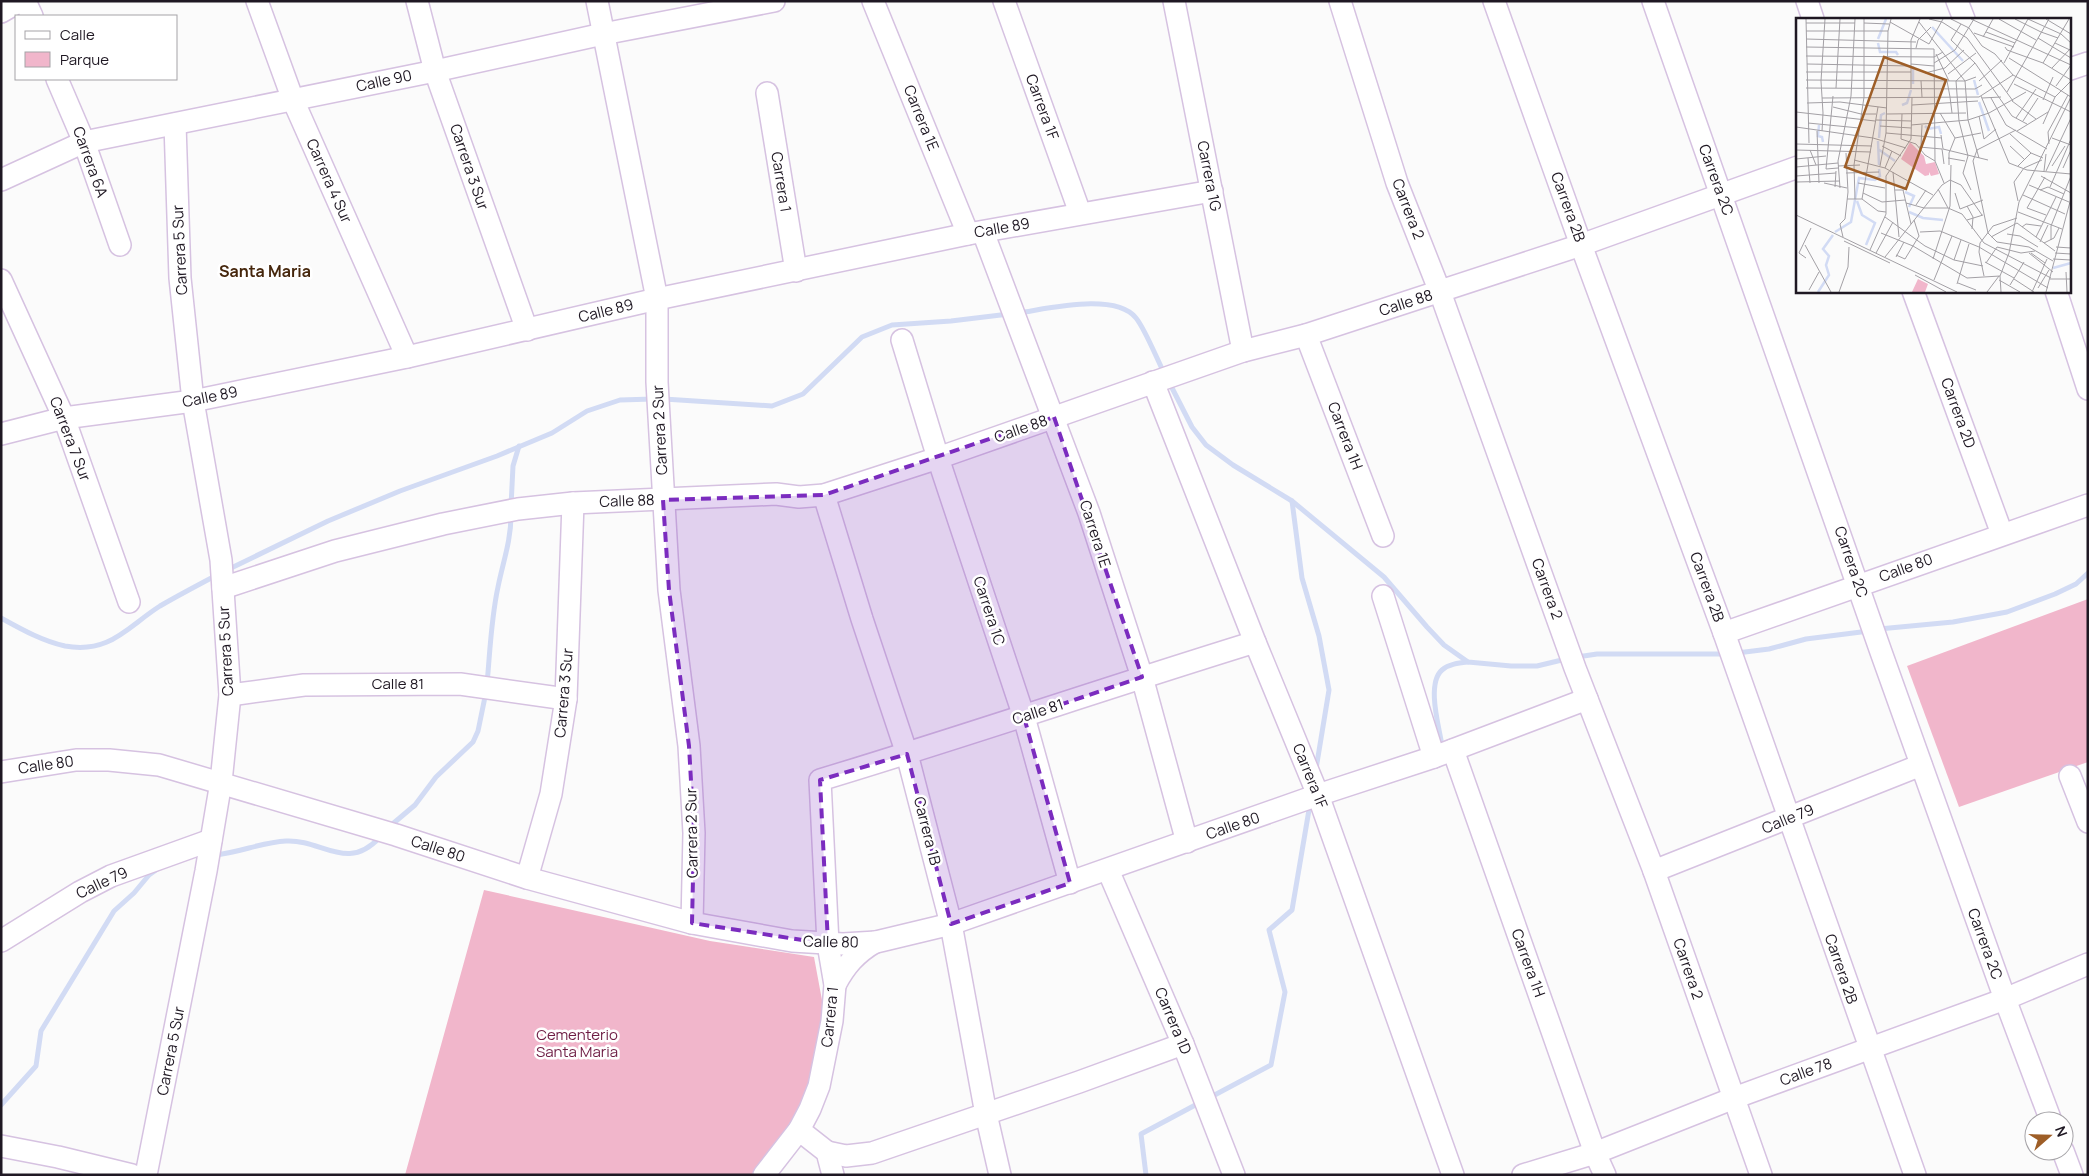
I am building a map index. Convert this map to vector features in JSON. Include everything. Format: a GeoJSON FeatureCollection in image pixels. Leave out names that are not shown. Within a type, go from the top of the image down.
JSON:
{"type":"FeatureCollection","features":[{"type":"Feature","properties":{"kind":"street"},"geometry":{"type":"LineString","coordinates":[[1,12],[20,1]]}},
{"type":"Feature","properties":{"kind":"street"},"geometry":{"type":"LineString","coordinates":[[26,1],[32,15]]}},
{"type":"Feature","properties":{"kind":"street","name":"Carrera 4 Sur"},"geometry":{"type":"LineString","coordinates":[[257,1],[293,100],[407,358]]}},
{"type":"Feature","properties":{"kind":"street","name":"Carrera 3 Sur"},"geometry":{"type":"LineString","coordinates":[[417,1],[435,71],[527,330]]}},
{"type":"Feature","properties":{"kind":"street","name":"Carrera 2 Sur"},"geometry":{"type":"LineString","coordinates":[[596,1],[657,299],[658,408],[669,590],[690,765],[694,834],[692,923]]}},
{"type":"Feature","properties":{"kind":"street","name":"Calle 90"},"geometry":{"type":"LineString","coordinates":[[1,180],[84,142],[435,71],[735,5],[774,1]]}},
{"type":"Feature","properties":{"kind":"street","name":"Carrera 1E"},"geometry":{"type":"LineString","coordinates":[[873,1],[976,233],[1005,290],[1054,417],[1089,513],[1142,677],[1187,842]]}},
{"type":"Feature","properties":{"kind":"street","name":"Carrera 1F"},"geometry":{"type":"LineString","coordinates":[[1004,1],[1080,213]]}},
{"type":"Feature","properties":{"kind":"street","name":"Carrera 1G"},"geometry":{"type":"LineString","coordinates":[[1174,1],[1243,351]]}},
{"type":"Feature","properties":{"kind":"street","name":"Carrera 2"},"geometry":{"type":"LineString","coordinates":[[1340,1],[1397,183],[1440,292],[1575,668],[1654,871],[1762,1175]]}},
{"type":"Feature","properties":{"kind":"street","name":"Carrera 2B"},"geometry":{"type":"LineString","coordinates":[[1494,1],[1581,245],[1725,637],[1915,1175]]}},
{"type":"Feature","properties":{"kind":"street","name":"Carrera 2C"},"geometry":{"type":"LineString","coordinates":[[1653,1],[1921,766],[2047,1111]]}},
{"type":"Feature","properties":{"kind":"street"},"geometry":{"type":"LineString","coordinates":[[1807,1],[1813,18]]}},
{"type":"Feature","properties":{"kind":"street"},"geometry":{"type":"LineString","coordinates":[[1957,1],[1964,18]]}},
{"type":"Feature","properties":{"kind":"street"},"geometry":{"type":"LineString","coordinates":[[2072,68],[2088,63]]}},
{"type":"Feature","properties":{"kind":"street","name":"Carrera 6A"},"geometry":{"type":"LineString","coordinates":[[58,80],[84,142],[120,245]]}},
{"type":"Feature","properties":{"kind":"street","name":"Carrera 1"},"geometry":{"type":"LineString","coordinates":[[767,93],[796,271]]}},
{"type":"Feature","properties":{"kind":"street","name":"Carrera 5 Sur"},"geometry":{"type":"LineString","coordinates":[[146,1175],[206,871],[221,782],[230,695],[222,575],[193,401],[180,278],[175,124]]}},
{"type":"Feature","properties":{"kind":"street","name":"Calle 88"},"geometry":{"type":"LineString","coordinates":[[222,575],[512,510],[573,503],[776,494],[799,497],[824,496],[1243,351],[1306,335],[1581,245],[1796,168]]}},
{"type":"Feature","properties":{"kind":"street","name":"Calle 89"},"geometry":{"type":"LineString","coordinates":[[1,434],[64,418],[193,401],[407,358],[657,299],[976,233],[1212,191]]}},
{"type":"Feature","properties":{"kind":"street","name":"Carrera 7 Sur"},"geometry":{"type":"LineString","coordinates":[[1,280],[64,418],[129,602]]}},
{"type":"Feature","properties":{"kind":"street","name":"Carrera 2D"},"geometry":{"type":"LineString","coordinates":[[1913,292],[2002,534]]}},
{"type":"Feature","properties":{"kind":"street"},"geometry":{"type":"LineString","coordinates":[[2056,292],[2088,389]]}},
{"type":"Feature","properties":{"kind":"street","name":"Carrera 1H"},"geometry":{"type":"LineString","coordinates":[[1306,335],[1383,536]]}},
{"type":"Feature","properties":{"kind":"street","name":"Carrera 1C"},"geometry":{"type":"LineString","coordinates":[[902,340],[938,458],[1024,717],[1070,883]]}},
{"type":"Feature","properties":{"kind":"street","name":"Carrera 1F"},"geometry":{"type":"LineString","coordinates":[[1162,379],[1255,642],[1318,796],[1453,1175]]}},
{"type":"Feature","properties":{"kind":"street","name":"Carrera 1B"},"geometry":{"type":"LineString","coordinates":[[824,496],[907,754],[951,924],[986,1114],[1000,1175]]}},
{"type":"Feature","properties":{"kind":"street","name":"Carrera 3 Sur"},"geometry":{"type":"LineString","coordinates":[[527,878],[551,794],[566,699],[573,503]]}},
{"type":"Feature","properties":{"kind":"street","name":"Calle 80"},"geometry":{"type":"LineString","coordinates":[[1725,637],[1859,585],[2088,505]]}},
{"type":"Feature","properties":{"kind":"street","name":"Carrera 1H"},"geometry":{"type":"LineString","coordinates":[[1384,596],[1605,1175]]}},
{"type":"Feature","properties":{"kind":"street","name":"Calle 81"},"geometry":{"type":"LineString","coordinates":[[820,780],[1024,717],[1142,677],[1255,642]]}},
{"type":"Feature","properties":{"kind":"street","name":"Calle 81"},"geometry":{"type":"LineString","coordinates":[[230,695],[304,685],[394,683],[460,684],[566,699]]}},
{"type":"Feature","properties":{"kind":"street","name":"Calle 80"},"geometry":{"type":"LineString","coordinates":[[1,772],[76,760],[109,760],[159,765],[388,833],[527,878],[692,923],[792,941],[828,944],[876,942],[951,924],[1443,754],[1587,699]]}},
{"type":"Feature","properties":{"kind":"street","name":"Calle 79"},"geometry":{"type":"LineString","coordinates":[[1654,871],[1921,766]]}},
{"type":"Feature","properties":{"kind":"street"},"geometry":{"type":"LineString","coordinates":[[2070,776],[2088,822]]}},
{"type":"Feature","properties":{"kind":"street","name":"Carrera 1"},"geometry":{"type":"LineString","coordinates":[[764,1175],[799,1130],[819,1086],[832,1022],[835,985],[828,944],[820,780]]}},
{"type":"Feature","properties":{"kind":"street","name":"Calle 79"},"geometry":{"type":"LineString","coordinates":[[1,941],[80,892],[111,876],[211,840]]}},
{"type":"Feature","properties":{"kind":"street","name":"Carrera 1D"},"geometry":{"type":"LineString","coordinates":[[1108,870],[1183,1044],[1234,1175]]}},
{"type":"Feature","properties":{"kind":"street","name":"Calle 80"},"geometry":{"type":"LineString","coordinates":[[835,985],[849,962],[864,948],[876,942]]}},
{"type":"Feature","properties":{"kind":"street","name":"Calle 78"},"geometry":{"type":"LineString","coordinates":[[1523,1175],[1595,1152],[1734,1098],[1870,1050],[2005,999],[2088,964]]}},
{"type":"Feature","properties":{"kind":"street"},"geometry":{"type":"LineString","coordinates":[[799,1130],[827,1152],[846,1156],[872,1153],[1183,1044]]}},
{"type":"Feature","properties":{"kind":"street"},"geometry":{"type":"LineString","coordinates":[[1,1146],[58,1157],[132,1175]]}},
{"type":"Feature","properties":{"kind":"street"},"geometry":{"type":"LineString","coordinates":[[827,1152],[833,1175]]}},
{"type":"Feature","properties":{"kind":"street"},"geometry":{"type":"LineString","coordinates":[[2067,1161],[2072,1175]]}},
{"type":"Feature","properties":{"kind":"highlighted area"},"geometry":{"type":"Polygon","coordinates":[[[1054,417],[1142,677],[1024,717],[1070,883],[951,924],[907,754],[820,780],[828,944],[692,923],[694,833],[689,746],[669,590],[663,500],[824,495],[1054,417]]]}},
{"type":"Feature","properties":{"kind":"green space"},"geometry":{"type":"Polygon","coordinates":[[[2088,599],[2088,762],[1959,807],[1907,666],[2088,599]]]}},
{"type":"Feature","properties":{"kind":"green space","name":"Cementerio Santa Maria"},"geometry":{"type":"Polygon","coordinates":[[[484,890],[710,941],[814,957],[824,1011],[818,1065],[793,1121],[751,1175],[405,1175],[484,890]]]}},
{"type":"Feature","properties":{"kind":"waterway"},"geometry":{"type":"LineString","coordinates":[[1018,313],[1080,304],[1113,306],[1126,310],[1140,323],[1164,373]]}},
{"type":"Feature","properties":{"kind":"waterway"},"geometry":{"type":"LineString","coordinates":[[664,399],[772,406],[803,394],[862,337],[892,325],[951,321],[1009,314]]}},
{"type":"Feature","properties":{"kind":"waterway"},"geometry":{"type":"LineString","coordinates":[[1169,382],[1192,427],[1206,445],[1233,465],[1292,501],[1384,577],[1444,645],[1468,662],[1511,666],[1537,666],[1566,659]]}},
{"type":"Feature","properties":{"kind":"waterway"},"geometry":{"type":"LineString","coordinates":[[227,570],[328,521],[400,491],[497,456],[552,433],[587,411],[620,400],[653,399]]}},
{"type":"Feature","properties":{"kind":"waterway"},"geometry":{"type":"LineString","coordinates":[[511,506],[513,466],[519,446]]}},
{"type":"Feature","properties":{"kind":"waterway"},"geometry":{"type":"LineString","coordinates":[[1292,501],[1302,578],[1319,636],[1329,690],[1316,769]]}},
{"type":"Feature","properties":{"kind":"waterway"},"geometry":{"type":"LineString","coordinates":[[487,684],[494,611],[508,543],[511,515]]}},
{"type":"Feature","properties":{"kind":"waterway"},"geometry":{"type":"LineString","coordinates":[[1879,629],[1953,622],[2007,612],[2076,584],[2088,573]]}},
{"type":"Feature","properties":{"kind":"waterway"},"geometry":{"type":"LineString","coordinates":[[1,618],[56,644],[81,647],[94,646],[117,637],[160,606],[217,575]]}},
{"type":"Feature","properties":{"kind":"waterway"},"geometry":{"type":"LineString","coordinates":[[1737,653],[1769,649],[1806,639],[1869,631]]}},
{"type":"Feature","properties":{"kind":"waterway"},"geometry":{"type":"LineString","coordinates":[[1577,657],[1597,654],[1726,654]]}},
{"type":"Feature","properties":{"kind":"waterway"},"geometry":{"type":"LineString","coordinates":[[1441,740],[1436,714],[1435,684],[1442,670],[1448,666],[1468,662]]}},
{"type":"Feature","properties":{"kind":"waterway"},"geometry":{"type":"LineString","coordinates":[[389,827],[415,805],[436,777],[473,742],[478,731],[486,692]]}},
{"type":"Feature","properties":{"kind":"waterway"},"geometry":{"type":"LineString","coordinates":[[1209,1098],[1271,1065],[1285,992],[1269,930],[1292,910],[1310,804]]}},
{"type":"Feature","properties":{"kind":"waterway"},"geometry":{"type":"LineString","coordinates":[[214,855],[286,841],[299,842],[345,854],[356,853],[368,847],[380,837]]}},
{"type":"Feature","properties":{"kind":"waterway"},"geometry":{"type":"LineString","coordinates":[[1,1105],[36,1066],[41,1031],[114,911],[156,870]]}},
{"type":"Feature","properties":{"kind":"waterway"},"geometry":{"type":"LineString","coordinates":[[1146,1175],[1141,1134],[1201,1102]]}},
{"type":"Feature","properties":{"kind":"district","name":"Santa Maria"},"geometry":{"type":"Point","coordinates":[265,271]}}]}
